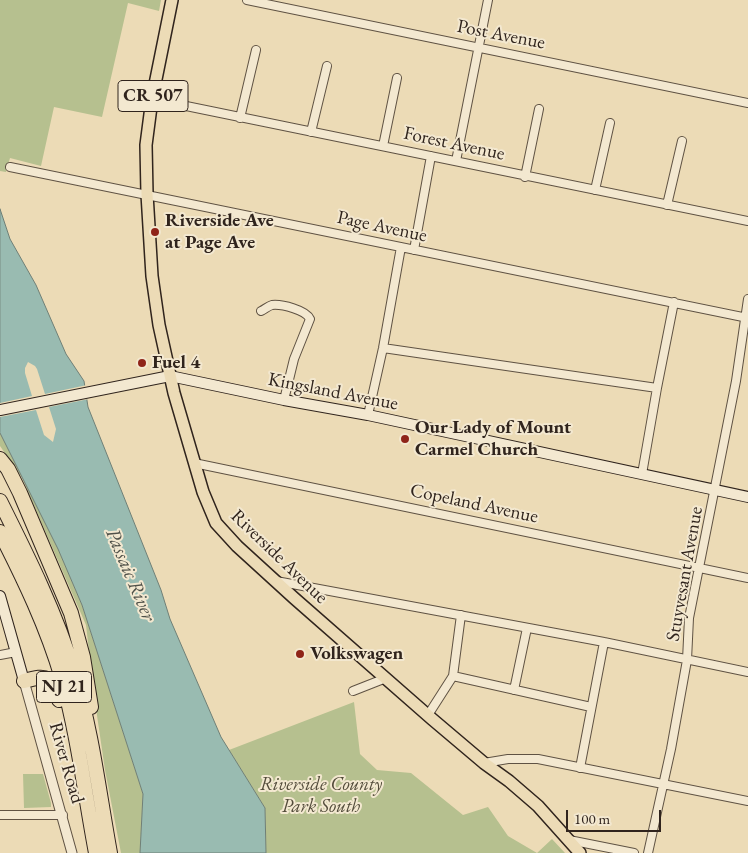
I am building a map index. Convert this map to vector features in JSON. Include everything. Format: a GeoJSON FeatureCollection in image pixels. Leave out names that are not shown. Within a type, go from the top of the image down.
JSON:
{"type":"FeatureCollection","features":[{"type":"Feature","properties":{"kind":"highway"},"geometry":{"type":"LineString","coordinates":[[0,459],[20,493],[76,627],[99,751],[95,769]]}},
{"type":"Feature","properties":{"kind":"highway","name":"NJ 21"},"geometry":{"type":"LineString","coordinates":[[0,501],[42,586],[60,629],[81,696],[110,853]]}},
{"type":"Feature","properties":{"kind":"highway","name":"NJ 21"},"geometry":{"type":"LineString","coordinates":[[0,532],[38,612],[62,678],[77,745],[95,850]]}},
{"type":"Feature","properties":{"kind":"highway"},"geometry":{"type":"LineString","coordinates":[[24,681],[46,677],[53,684],[68,735],[95,850]]}},
{"type":"Feature","properties":{"kind":"main road","name":"Riverside Avenue"},"geometry":{"type":"LineString","coordinates":[[172,0],[152,99],[146,145],[147,194],[155,300],[170,376],[203,492],[216,523],[226,535],[274,580],[484,763],[538,806],[580,853]]}},
{"type":"Feature","properties":{"kind":"main road","name":"Kingsland Avenue"},"geometry":{"type":"LineString","coordinates":[[0,410],[170,376],[748,497]]}},
{"type":"Feature","properties":{"kind":"main road","name":"River Road"},"geometry":{"type":"LineString","coordinates":[[0,596],[24,681]]}},
{"type":"Feature","properties":{"kind":"street","name":"Post Avenue"},"geometry":{"type":"LineString","coordinates":[[246,0],[748,103]]}},
{"type":"Feature","properties":{"kind":"street"},"geometry":{"type":"LineString","coordinates":[[456,161],[488,0]]}},
{"type":"Feature","properties":{"kind":"street"},"geometry":{"type":"LineString","coordinates":[[240,118],[256,50]]}},
{"type":"Feature","properties":{"kind":"street"},"geometry":{"type":"LineString","coordinates":[[312,132],[327,66]]}},
{"type":"Feature","properties":{"kind":"street"},"geometry":{"type":"LineString","coordinates":[[383,146],[398,78]]}},
{"type":"Feature","properties":{"kind":"street","name":"Forest Avenue"},"geometry":{"type":"LineString","coordinates":[[152,99],[748,221]]}},
{"type":"Feature","properties":{"kind":"street"},"geometry":{"type":"LineString","coordinates":[[525,176],[539,109]]}},
{"type":"Feature","properties":{"kind":"street"},"geometry":{"type":"LineString","coordinates":[[595,190],[610,124]]}},
{"type":"Feature","properties":{"kind":"street"},"geometry":{"type":"LineString","coordinates":[[667,205],[682,141]]}},
{"type":"Feature","properties":{"kind":"street"},"geometry":{"type":"LineString","coordinates":[[414,250],[431,156]]}},
{"type":"Feature","properties":{"kind":"street","name":"Page Avenue"},"geometry":{"type":"LineString","coordinates":[[10,167],[747,318]]}},
{"type":"Feature","properties":{"kind":"street"},"geometry":{"type":"LineString","coordinates":[[368,416],[383,348],[401,247]]}},
{"type":"Feature","properties":{"kind":"street","name":"Stuyvesant Avenue"},"geometry":{"type":"LineString","coordinates":[[648,853],[671,749],[687,660],[690,618],[736,381],[747,318],[748,299]]}},
{"type":"Feature","properties":{"kind":"street"},"geometry":{"type":"LineString","coordinates":[[642,474],[674,302]]}},
{"type":"Feature","properties":{"kind":"street"},"geometry":{"type":"LineString","coordinates":[[260,311],[271,305],[297,309],[308,315],[310,320],[294,359],[284,400]]}},
{"type":"Feature","properties":{"kind":"street"},"geometry":{"type":"LineString","coordinates":[[383,348],[657,388]]}},
{"type":"Feature","properties":{"kind":"street","name":"Copeland Avenue"},"geometry":{"type":"LineString","coordinates":[[194,463],[748,578]]}},
{"type":"Feature","properties":{"kind":"street"},"geometry":{"type":"LineString","coordinates":[[274,580],[604,642],[748,672]]}},
{"type":"Feature","properties":{"kind":"street"},"geometry":{"type":"LineString","coordinates":[[428,715],[453,676],[460,615]]}},
{"type":"Feature","properties":{"kind":"street"},"geometry":{"type":"LineString","coordinates":[[514,690],[527,628]]}},
{"type":"Feature","properties":{"kind":"street"},"geometry":{"type":"LineString","coordinates":[[580,768],[604,642]]}},
{"type":"Feature","properties":{"kind":"street"},"geometry":{"type":"LineString","coordinates":[[0,655],[16,652]]}},
{"type":"Feature","properties":{"kind":"street"},"geometry":{"type":"LineString","coordinates":[[453,676],[592,707]]}},
{"type":"Feature","properties":{"kind":"street"},"geometry":{"type":"LineString","coordinates":[[353,690],[386,678]]}},
{"type":"Feature","properties":{"kind":"street","name":"River Road"},"geometry":{"type":"LineString","coordinates":[[24,681],[63,815],[72,853]]}},
{"type":"Feature","properties":{"kind":"street"},"geometry":{"type":"LineString","coordinates":[[484,763],[508,758],[538,760],[662,785],[748,799]]}},
{"type":"Feature","properties":{"kind":"street"},"geometry":{"type":"LineString","coordinates":[[0,815],[63,815]]}},
{"type":"Feature","properties":{"kind":"street"},"geometry":{"type":"LineString","coordinates":[[569,840],[634,853]]}},
{"type":"Feature","properties":{"kind":"green space"},"geometry":{"type":"Polygon","coordinates":[[[0,0],[161,0],[159,11],[128,3],[102,117],[54,107],[41,166],[10,158],[6,172],[0,171],[0,0]]]}},
{"type":"Feature","properties":{"kind":"green space"},"geometry":{"type":"Polygon","coordinates":[[[0,433],[58,549],[82,605],[143,794],[140,853],[121,853],[105,770],[86,625],[22,478],[0,446],[0,433]]]}},
{"type":"Feature","properties":{"kind":"green space","name":"Riverside County Park South"},"geometry":{"type":"Polygon","coordinates":[[[354,702],[360,754],[377,770],[411,773],[463,815],[488,807],[508,836],[537,853],[266,853],[265,808],[229,750],[354,702]]]}},
{"type":"Feature","properties":{"kind":"green space"},"geometry":{"type":"Polygon","coordinates":[[[23,774],[43,774],[51,807],[24,808],[23,774]]]}},
{"type":"Feature","properties":{"kind":"green space"},"geometry":{"type":"Polygon","coordinates":[[[552,839],[565,853],[537,853],[552,839]]]}},
{"type":"Feature","properties":{"kind":"water","name":"Passaic River"},"geometry":{"type":"Polygon","coordinates":[[[0,209],[10,239],[36,285],[66,354],[84,381],[88,407],[161,590],[170,619],[221,737],[265,808],[266,853],[140,853],[143,794],[82,605],[58,549],[0,433],[0,209]]]}},
{"type":"Feature","properties":{"kind":"pier"},"geometry":{"type":"Polygon","coordinates":[[[28,362],[37,369],[45,394],[87,385],[89,399],[49,407],[56,429],[53,442],[44,435],[36,410],[0,417],[0,403],[32,396],[25,373],[28,362]]]}},
{"type":"Feature","properties":{"kind":"place","name":"Riverside Ave at Page Ave"},"geometry":{"type":"Point","coordinates":[155,232]}},
{"type":"Feature","properties":{"kind":"place","name":"Fuel 4"},"geometry":{"type":"Point","coordinates":[142,363]}},
{"type":"Feature","properties":{"kind":"place","name":"Our Lady of Mount Carmel Church"},"geometry":{"type":"Point","coordinates":[405,439]}},
{"type":"Feature","properties":{"kind":"place","name":"Volkswagen"},"geometry":{"type":"Point","coordinates":[300,654]}}]}
